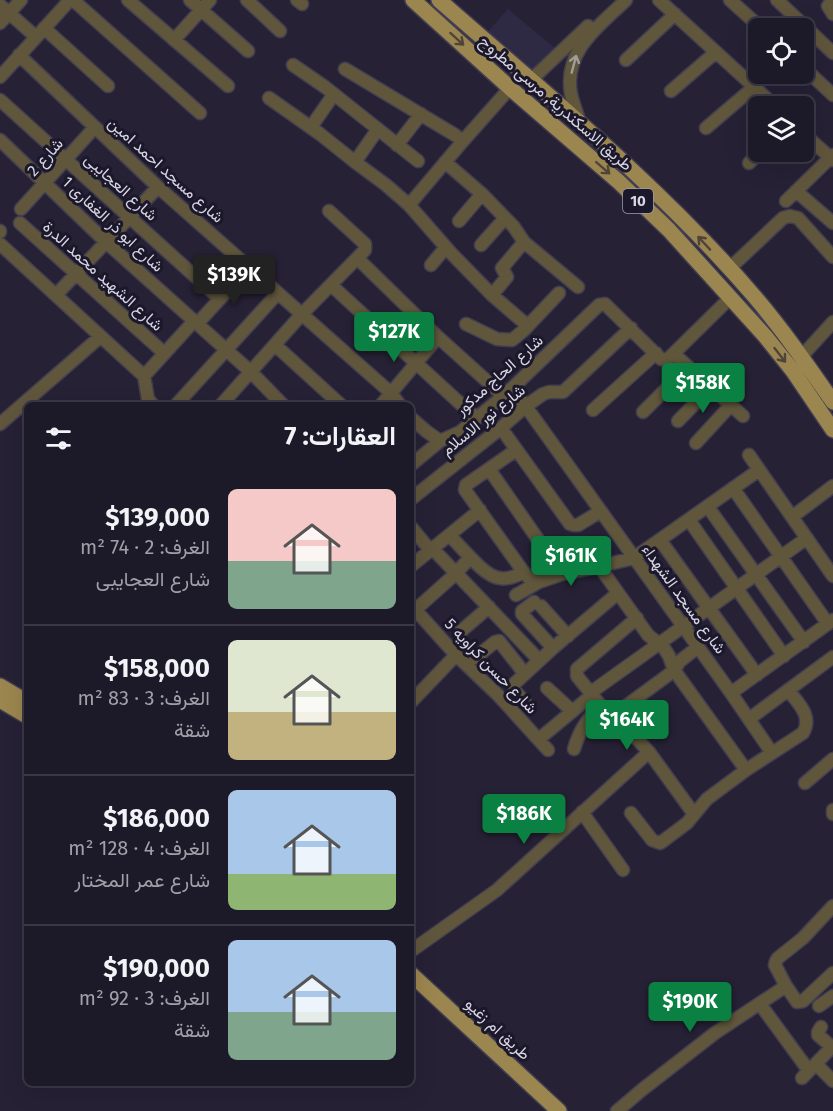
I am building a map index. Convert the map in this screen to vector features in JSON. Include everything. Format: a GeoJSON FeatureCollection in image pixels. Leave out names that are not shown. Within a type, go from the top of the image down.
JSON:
{"type":"FeatureCollection","features":[{"type":"Feature","properties":{"kind":"main road","name":"طريق الاسكندرية, مرسى مطروح"},"geometry":{"type":"LineString","coordinates":[[413,0],[669,230],[765,336],[793,371],[833,430]]}},
{"type":"Feature","properties":{"kind":"main road","name":"طريق الاسكندرية, مرسى مطروح"},"geometry":{"type":"LineString","coordinates":[[439,0],[579,121],[648,185],[753,295],[833,402]]}},
{"type":"Feature","properties":{"kind":"main road"},"geometry":{"type":"LineString","coordinates":[[514,92],[531,80]]}},
{"type":"Feature","properties":{"kind":"main road"},"geometry":{"type":"LineString","coordinates":[[735,302],[753,295]]}},
{"type":"Feature","properties":{"kind":"main road"},"geometry":{"type":"LineString","coordinates":[[765,336],[777,325]]}},
{"type":"Feature","properties":{"kind":"main road"},"geometry":{"type":"LineString","coordinates":[[0,686],[24,700]]}},
{"type":"Feature","properties":{"kind":"main road"},"geometry":{"type":"LineString","coordinates":[[0,700],[24,714]]}},
{"type":"Feature","properties":{"kind":"main road","name":"طريق ام زغيو"},"geometry":{"type":"LineString","coordinates":[[414,977],[542,1102]]}},
{"type":"Feature","properties":{"kind":"main road","name":"طريق ام زغيو"},"geometry":{"type":"LineString","coordinates":[[414,991],[542,1102],[559,1111]]}},
{"type":"Feature","properties":{"kind":"street"},"geometry":{"type":"LineString","coordinates":[[0,23],[5,9],[21,0]]}},
{"type":"Feature","properties":{"kind":"street"},"geometry":{"type":"LineString","coordinates":[[0,77],[72,0],[200,113]]}},
{"type":"Feature","properties":{"kind":"street"},"geometry":{"type":"LineString","coordinates":[[128,0],[228,86]]}},
{"type":"Feature","properties":{"kind":"street"},"geometry":{"type":"LineString","coordinates":[[190,0],[248,51]]}},
{"type":"Feature","properties":{"kind":"street"},"geometry":{"type":"LineString","coordinates":[[174,40],[210,0]]}},
{"type":"Feature","properties":{"kind":"street"},"geometry":{"type":"LineString","coordinates":[[247,0],[280,31]]}},
{"type":"Feature","properties":{"kind":"street"},"geometry":{"type":"LineString","coordinates":[[531,80],[615,0]]}},
{"type":"Feature","properties":{"kind":"street"},"geometry":{"type":"LineString","coordinates":[[579,121],[571,92],[573,64],[578,50],[586,38],[626,0]]}},
{"type":"Feature","properties":{"kind":"street"},"geometry":{"type":"LineString","coordinates":[[660,0],[764,96]]}},
{"type":"Feature","properties":{"kind":"street"},"geometry":{"type":"LineString","coordinates":[[730,0],[750,18]]}},
{"type":"Feature","properties":{"kind":"street"},"geometry":{"type":"LineString","coordinates":[[777,0],[833,53]]}},
{"type":"Feature","properties":{"kind":"street"},"geometry":{"type":"LineString","coordinates":[[833,0],[828,6],[833,14]]}},
{"type":"Feature","properties":{"kind":"street"},"geometry":{"type":"LineString","coordinates":[[5,9],[108,86]]}},
{"type":"Feature","properties":{"kind":"street"},"geometry":{"type":"LineString","coordinates":[[626,60],[675,14]]}},
{"type":"Feature","properties":{"kind":"street"},"geometry":{"type":"LineString","coordinates":[[670,90],[716,52]]}},
{"type":"Feature","properties":{"kind":"street","name":"شارع مسجد احمد امين"},"geometry":{"type":"LineString","coordinates":[[19,55],[158,186],[391,393],[398,402]]}},
{"type":"Feature","properties":{"kind":"street"},"geometry":{"type":"LineString","coordinates":[[293,64],[418,160]]}},
{"type":"Feature","properties":{"kind":"street"},"geometry":{"type":"LineString","coordinates":[[345,69],[463,141]]}},
{"type":"Feature","properties":{"kind":"street"},"geometry":{"type":"LineString","coordinates":[[814,77],[833,94]]}},
{"type":"Feature","properties":{"kind":"street"},"geometry":{"type":"LineString","coordinates":[[706,129],[754,87]]}},
{"type":"Feature","properties":{"kind":"street"},"geometry":{"type":"LineString","coordinates":[[409,205],[463,141],[514,92]]}},
{"type":"Feature","properties":{"kind":"street"},"geometry":{"type":"LineString","coordinates":[[310,127],[334,94]]}},
{"type":"Feature","properties":{"kind":"street"},"geometry":{"type":"LineString","coordinates":[[269,98],[386,185],[409,205],[492,295],[528,326]]}},
{"type":"Feature","properties":{"kind":"street","name":"شارع العجايبى"},"geometry":{"type":"LineString","coordinates":[[0,100],[220,299]]}},
{"type":"Feature","properties":{"kind":"street"},"geometry":{"type":"LineString","coordinates":[[397,145],[421,114]]}},
{"type":"Feature","properties":{"kind":"street","name":"شارع 2"},"geometry":{"type":"LineString","coordinates":[[21,209],[95,127]]}},
{"type":"Feature","properties":{"kind":"street"},"geometry":{"type":"LineString","coordinates":[[355,162],[378,129]]}},
{"type":"Feature","properties":{"kind":"street","name":"شارع ابو ذر الغفارى 1"},"geometry":{"type":"LineString","coordinates":[[0,140],[106,242],[251,372],[280,402]]}},
{"type":"Feature","properties":{"kind":"street"},"geometry":{"type":"LineString","coordinates":[[786,201],[832,158],[814,143]]}},
{"type":"Feature","properties":{"kind":"street"},"geometry":{"type":"LineString","coordinates":[[445,162],[482,194],[521,235],[524,242],[578,287]]}},
{"type":"Feature","properties":{"kind":"street"},"geometry":{"type":"LineString","coordinates":[[56,295],[158,186]]}},
{"type":"Feature","properties":{"kind":"street"},"geometry":{"type":"LineString","coordinates":[[796,191],[833,223]]}},
{"type":"Feature","properties":{"kind":"street"},"geometry":{"type":"LineString","coordinates":[[459,221],[482,194]]}},
{"type":"Feature","properties":{"kind":"street"},"geometry":{"type":"LineString","coordinates":[[226,402],[302,314],[365,250],[366,246],[328,211]]}},
{"type":"Feature","properties":{"kind":"street"},"geometry":{"type":"LineString","coordinates":[[729,269],[783,218],[790,216],[798,218],[833,257]]}},
{"type":"Feature","properties":{"kind":"street"},"geometry":{"type":"LineString","coordinates":[[482,245],[505,218]]}},
{"type":"Feature","properties":{"kind":"street","name":"شارع الشهيد محمد الدرة"},"geometry":{"type":"LineString","coordinates":[[20,223],[164,353]]}},
{"type":"Feature","properties":{"kind":"street"},"geometry":{"type":"LineString","coordinates":[[492,295],[507,277],[502,268],[524,242]]}},
{"type":"Feature","properties":{"kind":"street"},"geometry":{"type":"LineString","coordinates":[[0,244],[144,376],[150,402]]}},
{"type":"Feature","properties":{"kind":"street"},"geometry":{"type":"LineString","coordinates":[[431,265],[446,247]]}},
{"type":"Feature","properties":{"kind":"street"},"geometry":{"type":"LineString","coordinates":[[357,258],[489,384],[498,391],[518,398],[526,406]]}},
{"type":"Feature","properties":{"kind":"street"},"geometry":{"type":"LineString","coordinates":[[144,376],[249,267]]}},
{"type":"Feature","properties":{"kind":"street"},"geometry":{"type":"LineString","coordinates":[[331,285],[476,418]]}},
{"type":"Feature","properties":{"kind":"street"},"geometry":{"type":"LineString","coordinates":[[179,402],[278,293]]}},
{"type":"Feature","properties":{"kind":"street"},"geometry":{"type":"LineString","coordinates":[[466,324],[497,339],[512,340],[559,293]]}},
{"type":"Feature","properties":{"kind":"street"},"geometry":{"type":"LineString","coordinates":[[631,328],[664,361],[735,302]]}},
{"type":"Feature","properties":{"kind":"street","name":"شارع الحاج مدكور"},"geometry":{"type":"LineString","coordinates":[[414,463],[440,441],[460,432],[507,393],[599,305],[605,304],[631,328]]}},
{"type":"Feature","properties":{"kind":"street"},"geometry":{"type":"LineString","coordinates":[[801,357],[833,322]]}},
{"type":"Feature","properties":{"kind":"street","name":"شارع نور الاسلام"},"geometry":{"type":"LineString","coordinates":[[414,497],[526,406],[543,394],[562,392],[631,328]]}},
{"type":"Feature","properties":{"kind":"street"},"geometry":{"type":"LineString","coordinates":[[25,402],[100,337]]}},
{"type":"Feature","properties":{"kind":"street"},"geometry":{"type":"LineString","coordinates":[[384,402],[438,337]]}},
{"type":"Feature","properties":{"kind":"street"},"geometry":{"type":"LineString","coordinates":[[275,345],[338,402]]}},
{"type":"Feature","properties":{"kind":"street"},"geometry":{"type":"LineString","coordinates":[[593,410],[656,354]]}},
{"type":"Feature","properties":{"kind":"street"},"geometry":{"type":"LineString","coordinates":[[671,356],[688,367],[743,416]]}},
{"type":"Feature","properties":{"kind":"street"},"geometry":{"type":"LineString","coordinates":[[643,412],[688,367]]}},
{"type":"Feature","properties":{"kind":"street"},"geometry":{"type":"LineString","coordinates":[[678,421],[711,387]]}},
{"type":"Feature","properties":{"kind":"street"},"geometry":{"type":"LineString","coordinates":[[0,424],[24,403]]}},
{"type":"Feature","properties":{"kind":"street"},"geometry":{"type":"LineString","coordinates":[[696,443],[731,405]]}},
{"type":"Feature","properties":{"kind":"street","name":"شارع مسجد الشهداء"},"geometry":{"type":"LineString","coordinates":[[526,406],[772,753]]}},
{"type":"Feature","properties":{"kind":"street"},"geometry":{"type":"LineString","coordinates":[[414,421],[440,441]]}},
{"type":"Feature","properties":{"kind":"street"},"geometry":{"type":"LineString","coordinates":[[501,428],[570,524],[578,525],[601,511]]}},
{"type":"Feature","properties":{"kind":"street"},"geometry":{"type":"LineString","coordinates":[[516,450],[466,485],[465,490],[524,572],[529,578],[539,582]]}},
{"type":"Feature","properties":{"kind":"street"},"geometry":{"type":"LineString","coordinates":[[749,455],[833,576]]}},
{"type":"Feature","properties":{"kind":"street"},"geometry":{"type":"LineString","coordinates":[[489,469],[562,574]]}},
{"type":"Feature","properties":{"kind":"street"},"geometry":{"type":"LineString","coordinates":[[516,595],[539,582],[562,574],[634,558],[759,470]]}},
{"type":"Feature","properties":{"kind":"street"},"geometry":{"type":"LineString","coordinates":[[792,517],[833,486]]}},
{"type":"Feature","properties":{"kind":"street"},"geometry":{"type":"LineString","coordinates":[[731,693],[831,623],[733,488]]}},
{"type":"Feature","properties":{"kind":"street"},"geometry":{"type":"LineString","coordinates":[[708,507],[804,642]]}},
{"type":"Feature","properties":{"kind":"street"},"geometry":{"type":"LineString","coordinates":[[414,563],[480,510]]}},
{"type":"Feature","properties":{"kind":"street"},"geometry":{"type":"LineString","coordinates":[[689,520],[784,656]]}},
{"type":"Feature","properties":{"kind":"street"},"geometry":{"type":"LineString","coordinates":[[414,530],[539,660]]}},
{"type":"Feature","properties":{"kind":"street"},"geometry":{"type":"LineString","coordinates":[[449,535],[485,573],[494,578],[515,577],[524,572]]}},
{"type":"Feature","properties":{"kind":"street"},"geometry":{"type":"LineString","coordinates":[[539,739],[591,694],[658,643],[807,538]]}},
{"type":"Feature","properties":{"kind":"street"},"geometry":{"type":"LineString","coordinates":[[660,540],[757,675]]}},
{"type":"Feature","properties":{"kind":"street"},"geometry":{"type":"LineString","coordinates":[[414,606],[456,573],[470,558]]}},
{"type":"Feature","properties":{"kind":"street"},"geometry":{"type":"LineString","coordinates":[[599,566],[648,635],[664,648],[674,670],[746,770]]}},
{"type":"Feature","properties":{"kind":"street"},"geometry":{"type":"LineString","coordinates":[[525,702],[514,690],[514,684],[618,593]]}},
{"type":"Feature","properties":{"kind":"street"},"geometry":{"type":"LineString","coordinates":[[553,648],[522,614],[522,611],[538,604],[568,636]]}},
{"type":"Feature","properties":{"kind":"street"},"geometry":{"type":"LineString","coordinates":[[460,632],[489,607]]}},
{"type":"Feature","properties":{"kind":"street","name":"شارع حسن كراويه 5"},"geometry":{"type":"LineString","coordinates":[[414,608],[548,750]]}},
{"type":"Feature","properties":{"kind":"street"},"geometry":{"type":"LineString","coordinates":[[637,618],[577,669],[577,676],[611,717],[639,741],[694,814]]}},
{"type":"Feature","properties":{"kind":"street"},"geometry":{"type":"LineString","coordinates":[[475,658],[499,641],[525,674]]}},
{"type":"Feature","properties":{"kind":"street"},"geometry":{"type":"LineString","coordinates":[[611,717],[674,670],[680,661],[698,647]]}},
{"type":"Feature","properties":{"kind":"street"},"geometry":{"type":"LineString","coordinates":[[414,699],[456,655]]}},
{"type":"Feature","properties":{"kind":"street"},"geometry":{"type":"LineString","coordinates":[[749,718],[833,657]]}},
{"type":"Feature","properties":{"kind":"street"},"geometry":{"type":"LineString","coordinates":[[548,688],[572,711]]}},
{"type":"Feature","properties":{"kind":"street"},"geometry":{"type":"LineString","coordinates":[[631,813],[652,840],[660,843],[687,822],[707,799],[746,770],[803,733],[807,724],[805,713],[788,690]]}},
{"type":"Feature","properties":{"kind":"street"},"geometry":{"type":"LineString","coordinates":[[574,749],[583,725],[601,706]]}},
{"type":"Feature","properties":{"kind":"street"},"geometry":{"type":"LineString","coordinates":[[414,949],[497,890],[648,752]]}},
{"type":"Feature","properties":{"kind":"street"},"geometry":{"type":"LineString","coordinates":[[805,783],[833,759]]}},
{"type":"Feature","properties":{"kind":"street"},"geometry":{"type":"LineString","coordinates":[[582,812],[623,870]]}},
{"type":"Feature","properties":{"kind":"street"},"geometry":{"type":"LineString","coordinates":[[833,906],[814,927],[776,961],[776,969],[794,1000],[800,1003],[833,973]]}},
{"type":"Feature","properties":{"kind":"street"},"geometry":{"type":"LineString","coordinates":[[617,1111],[715,1033],[786,986]]}},
{"type":"Feature","properties":{"kind":"street"},"geometry":{"type":"LineString","coordinates":[[819,1006],[833,996]]}},
{"type":"Feature","properties":{"kind":"street"},"geometry":{"type":"LineString","coordinates":[[760,1004],[809,1071],[833,1082]]}},
{"type":"Feature","properties":{"kind":"street"},"geometry":{"type":"LineString","coordinates":[[809,1071],[832,1047],[819,1035],[821,1027]]}},
{"type":"Feature","properties":{"kind":"shaded area"},"geometry":{"type":"Polygon","coordinates":[[[508,9],[556,49],[530,73],[486,34],[508,9]]]}}]}
